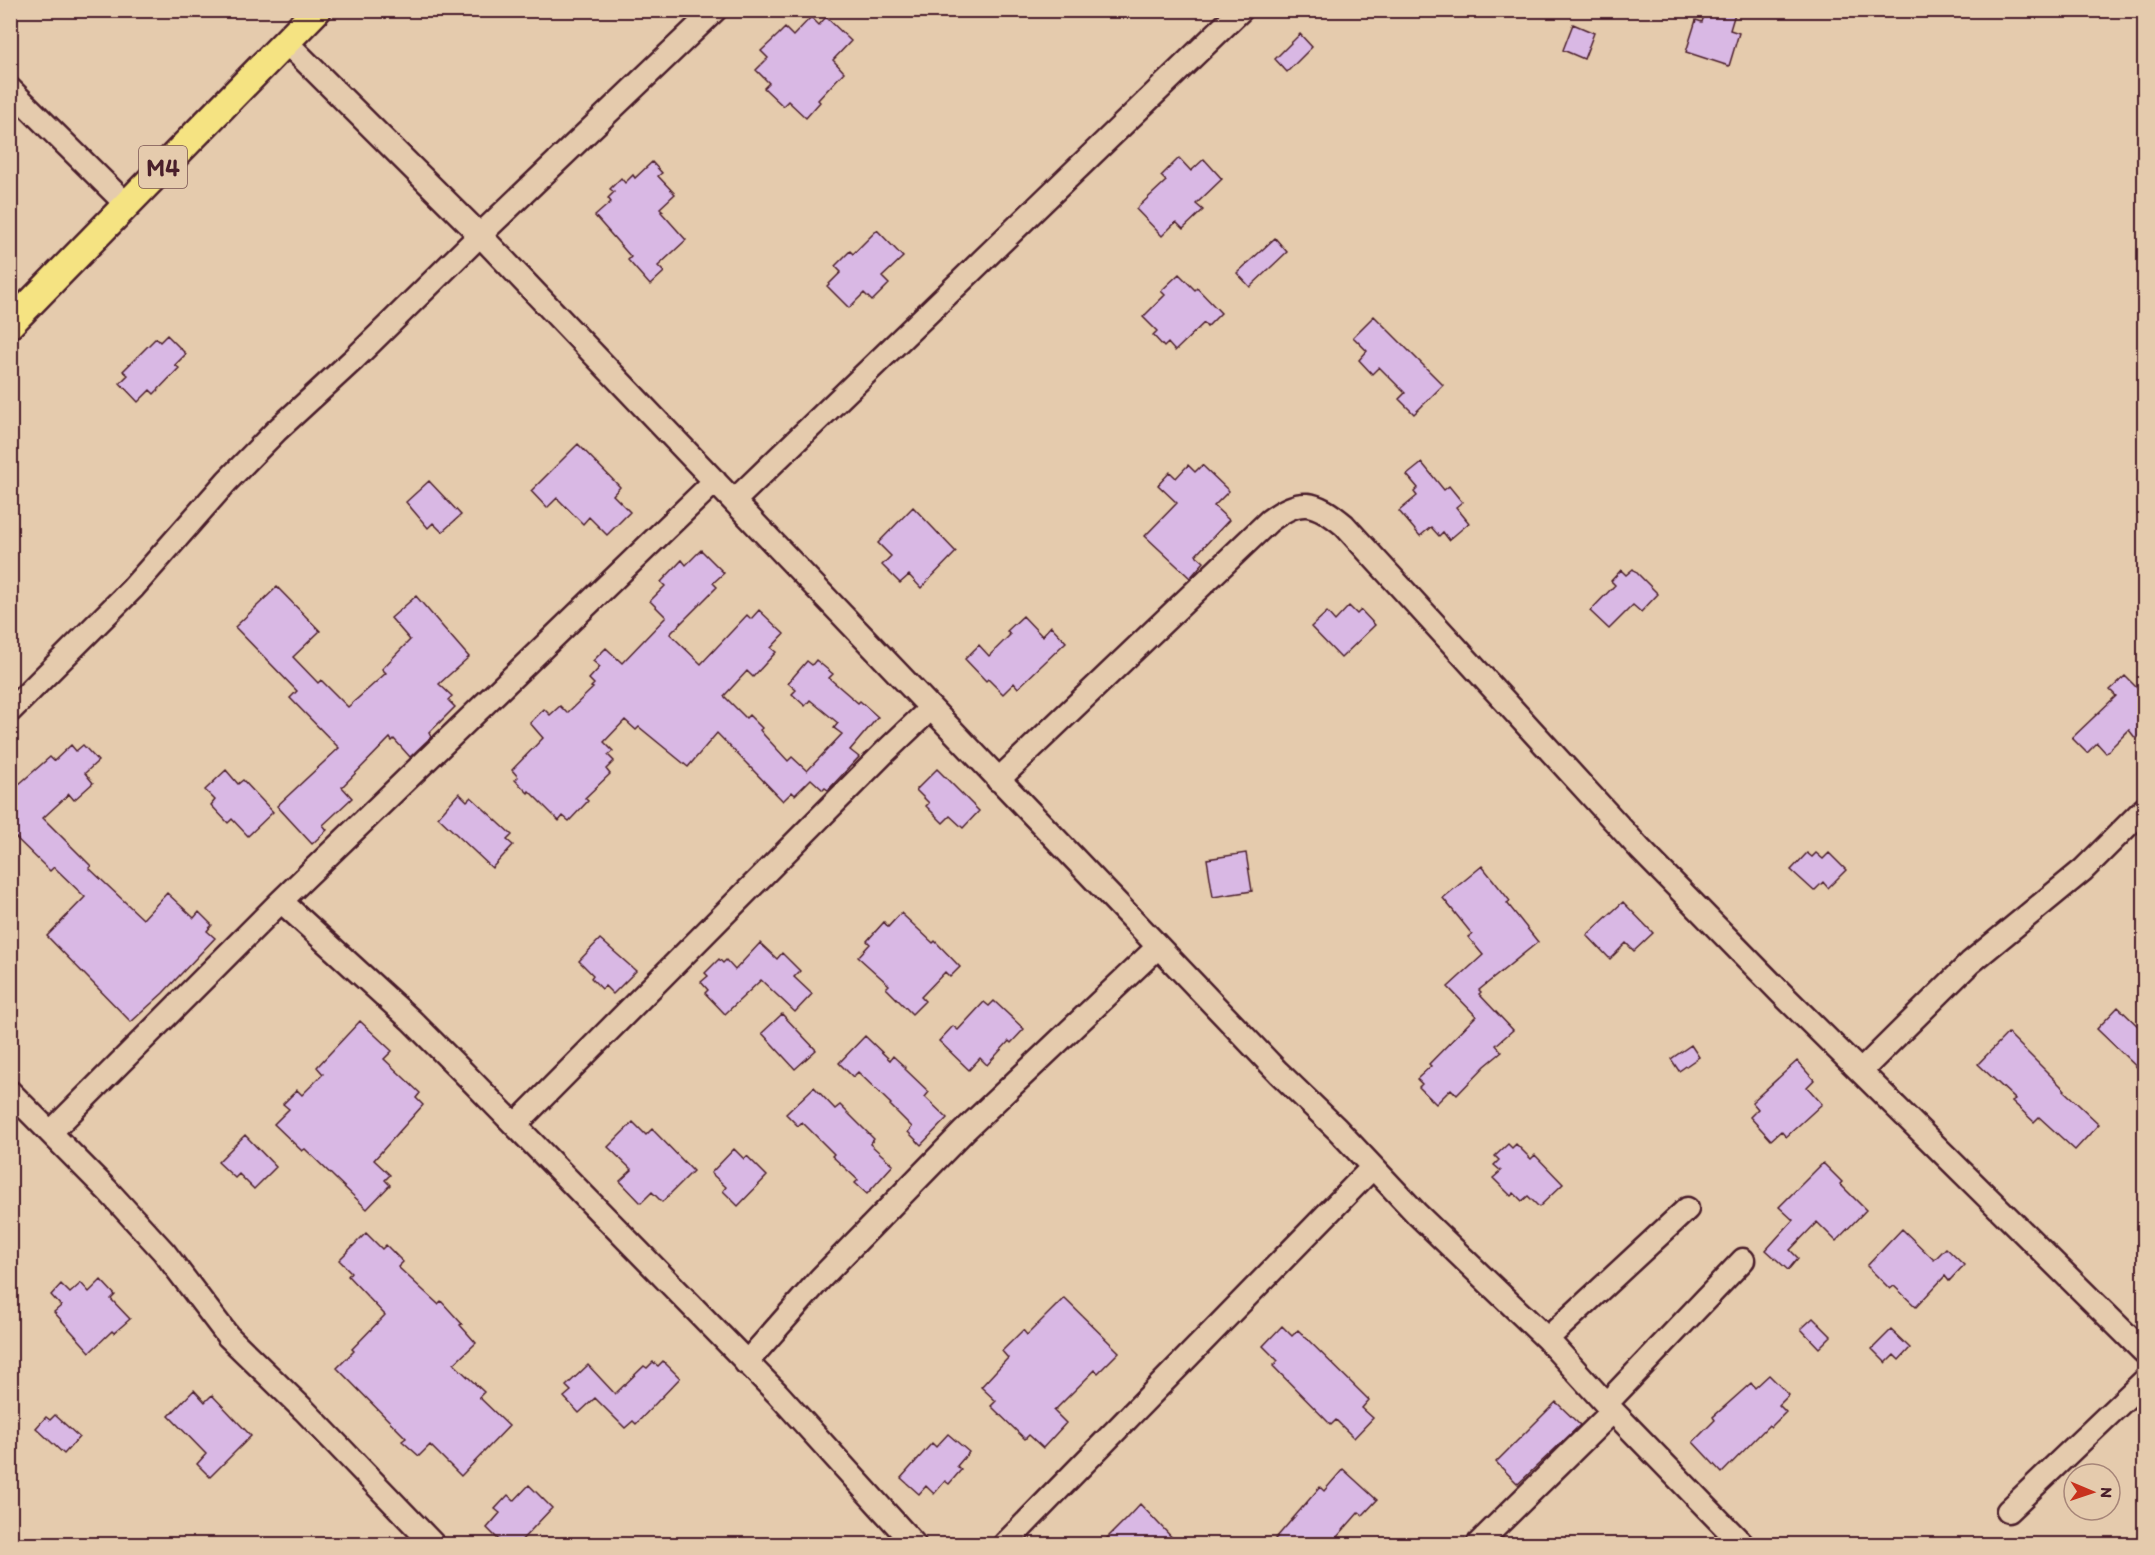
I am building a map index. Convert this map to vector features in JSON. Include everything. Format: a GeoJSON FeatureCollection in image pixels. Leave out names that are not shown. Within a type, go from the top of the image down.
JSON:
{"type":"FeatureCollection","features":[{"type":"Feature","properties":{"kind":"main road","name":"M4"},"geometry":{"type":"LineString","coordinates":[[10,324],[316,10]]}},
{"type":"Feature","properties":{"kind":"street"},"geometry":{"type":"LineString","coordinates":[[10,711],[132,589],[235,473],[715,10]]}},
{"type":"Feature","properties":{"kind":"street"},"geometry":{"type":"LineString","coordinates":[[734,501],[1241,10]]}},
{"type":"Feature","properties":{"kind":"street"},"geometry":{"type":"LineString","coordinates":[[286,42],[480,235],[1278,1072],[1337,1129],[1417,1214],[1547,1339],[1609,1408],[1742,1545]]}},
{"type":"Feature","properties":{"kind":"street"},"geometry":{"type":"LineString","coordinates":[[10,89],[126,204]]}},
{"type":"Feature","properties":{"kind":"street"},"geometry":{"type":"LineString","coordinates":[[51,1132],[281,901],[715,481]]}},
{"type":"Feature","properties":{"kind":"street"},"geometry":{"type":"LineString","coordinates":[[998,780],[1269,521],[1282,511],[1296,506],[1311,505],[1326,510],[1344,525],[1640,849],[2143,1349]]}},
{"type":"Feature","properties":{"kind":"street"},"geometry":{"type":"LineString","coordinates":[[515,1125],[930,709]]}},
{"type":"Feature","properties":{"kind":"street"},"geometry":{"type":"LineString","coordinates":[[1861,1071],[1970,963],[2083,870],[2145,810]]}},
{"type":"Feature","properties":{"kind":"street"},"geometry":{"type":"LineString","coordinates":[[281,901],[411,1020],[515,1125],[777,1393],[914,1545]]}},
{"type":"Feature","properties":{"kind":"street"},"geometry":{"type":"LineString","coordinates":[[746,1363],[820,1280],[964,1131],[1158,947]]}},
{"type":"Feature","properties":{"kind":"street"},"geometry":{"type":"LineString","coordinates":[[10,1092],[51,1132],[164,1252],[228,1336],[304,1410],[433,1545]]}},
{"type":"Feature","properties":{"kind":"street"},"geometry":{"type":"LineString","coordinates":[[1005,1545],[1372,1168]]}},
{"type":"Feature","properties":{"kind":"street"},"geometry":{"type":"LineString","coordinates":[[1547,1339],[1687,1209]]}},
{"type":"Feature","properties":{"kind":"street"},"geometry":{"type":"LineString","coordinates":[[1478,1545],[1609,1408],[1743,1260]]}},
{"type":"Feature","properties":{"kind":"street"},"geometry":{"type":"LineString","coordinates":[[2008,1511],[2145,1381]]}},
{"type":"Feature","properties":{"kind":"building"},"geometry":{"type":"Polygon","coordinates":[[[1706,10],[1736,10],[1730,30],[1739,33],[1729,66],[1686,52],[1696,20],[1702,22],[1706,10]]]}},
{"type":"Feature","properties":{"kind":"building"},"geometry":{"type":"Polygon","coordinates":[[[811,17],[819,25],[826,17],[851,41],[833,60],[844,72],[818,100],[820,102],[806,118],[788,101],[783,106],[764,88],[769,83],[756,70],[768,58],[761,51],[785,28],[793,36],[811,17]]]}},
{"type":"Feature","properties":{"kind":"building"},"geometry":{"type":"Polygon","coordinates":[[[1573,24],[1594,33],[1584,59],[1563,50],[1573,24]]]}},
{"type":"Feature","properties":{"kind":"building"},"geometry":{"type":"Polygon","coordinates":[[[1300,34],[1312,47],[1287,72],[1275,59],[1300,34]]]}},
{"type":"Feature","properties":{"kind":"building"},"geometry":{"type":"Polygon","coordinates":[[[1179,158],[1191,171],[1204,159],[1222,179],[1196,204],[1203,210],[1183,229],[1176,222],[1162,236],[1136,209],[1166,181],[1161,176],[1179,158]]]}},
{"type":"Feature","properties":{"kind":"building"},"geometry":{"type":"Polygon","coordinates":[[[652,162],[662,173],[658,176],[675,194],[660,208],[663,211],[661,212],[686,240],[658,266],[664,272],[650,285],[628,260],[631,257],[595,216],[611,202],[608,198],[614,192],[610,189],[621,178],[625,183],[633,175],[635,178],[652,162]]]}},
{"type":"Feature","properties":{"kind":"building"},"geometry":{"type":"Polygon","coordinates":[[[877,230],[903,257],[882,277],[889,284],[872,301],[864,293],[849,308],[827,286],[841,272],[835,266],[850,251],[853,254],[877,230]]]}},
{"type":"Feature","properties":{"kind":"building"},"geometry":{"type":"Polygon","coordinates":[[[1275,238],[1287,252],[1250,287],[1237,273],[1275,238]]]}},
{"type":"Feature","properties":{"kind":"building"},"geometry":{"type":"Polygon","coordinates":[[[1179,274],[1195,290],[1197,288],[1221,313],[1207,327],[1204,323],[1175,351],[1168,343],[1164,347],[1153,335],[1157,331],[1143,317],[1165,295],[1161,291],[1179,274]]]}},
{"type":"Feature","properties":{"kind":"building"},"geometry":{"type":"Polygon","coordinates":[[[1374,316],[1443,385],[1414,414],[1399,399],[1405,393],[1379,367],[1372,374],[1359,360],[1367,351],[1353,337],[1374,316]]]}},
{"type":"Feature","properties":{"kind":"building"},"geometry":{"type":"Polygon","coordinates":[[[167,335],[186,354],[175,365],[179,368],[154,394],[150,390],[138,402],[120,383],[128,375],[123,371],[156,338],[160,342],[167,335]]]}},
{"type":"Feature","properties":{"kind":"building"},"geometry":{"type":"Polygon","coordinates":[[[578,444],[620,487],[613,495],[630,512],[607,535],[589,517],[583,524],[557,498],[547,508],[531,491],[578,444]]]}},
{"type":"Feature","properties":{"kind":"building"},"geometry":{"type":"Polygon","coordinates":[[[1422,463],[1444,490],[1449,486],[1462,502],[1456,507],[1469,523],[1449,540],[1443,532],[1439,536],[1431,527],[1420,536],[1399,511],[1417,496],[1414,492],[1418,488],[1407,475],[1422,463]]]}},
{"type":"Feature","properties":{"kind":"building"},"geometry":{"type":"Polygon","coordinates":[[[1188,465],[1195,472],[1202,465],[1229,491],[1214,506],[1229,520],[1196,555],[1204,562],[1190,578],[1145,536],[1177,503],[1158,485],[1170,472],[1176,478],[1188,465]]]}},
{"type":"Feature","properties":{"kind":"building"},"geometry":{"type":"Polygon","coordinates":[[[429,481],[461,515],[442,532],[433,523],[428,528],[406,502],[429,481]]]}},
{"type":"Feature","properties":{"kind":"building"},"geometry":{"type":"Polygon","coordinates":[[[913,507],[956,552],[921,588],[909,575],[900,583],[882,565],[891,556],[878,543],[913,507]]]}},
{"type":"Feature","properties":{"kind":"building"},"geometry":{"type":"Polygon","coordinates":[[[701,550],[724,573],[713,583],[717,587],[670,634],[701,664],[747,615],[751,619],[759,610],[784,634],[771,648],[776,652],[753,677],[747,671],[724,696],[746,718],[749,715],[762,728],[760,730],[788,761],[792,757],[807,771],[842,734],[834,728],[838,723],[810,700],[805,706],[792,694],[796,690],[788,683],[807,661],[812,665],[816,660],[833,674],[829,678],[878,717],[850,750],[859,757],[828,790],[825,788],[823,790],[811,779],[795,795],[792,792],[783,801],[717,733],[688,767],[639,727],[636,730],[625,720],[604,742],[613,751],[608,755],[614,761],[606,769],[610,774],[585,798],[588,801],[569,821],[563,816],[559,821],[515,780],[518,777],[512,770],[543,738],[530,723],[544,709],[550,715],[560,706],[567,713],[593,688],[591,687],[594,684],[589,679],[600,667],[593,661],[606,648],[622,663],[666,617],[650,601],[665,586],[661,582],[682,560],[686,565],[701,550]]]}},
{"type":"Feature","properties":{"kind":"building"},"geometry":{"type":"Polygon","coordinates":[[[1633,569],[1658,594],[1641,612],[1633,605],[1609,629],[1590,611],[1615,585],[1611,581],[1621,570],[1626,575],[1633,569]]]}},
{"type":"Feature","properties":{"kind":"building"},"geometry":{"type":"Polygon","coordinates":[[[277,587],[320,631],[293,657],[318,683],[321,680],[348,707],[386,673],[382,669],[410,640],[391,618],[416,596],[469,657],[439,684],[452,696],[448,700],[455,707],[429,733],[431,737],[410,757],[394,739],[392,741],[390,738],[342,787],[352,798],[323,825],[327,830],[312,844],[277,806],[339,748],[290,698],[297,691],[235,627],[277,587]]]}},
{"type":"Feature","properties":{"kind":"building"},"geometry":{"type":"Polygon","coordinates":[[[1349,606],[1357,614],[1361,610],[1375,625],[1341,658],[1311,627],[1327,612],[1335,621],[1349,606]]]}},
{"type":"Feature","properties":{"kind":"building"},"geometry":{"type":"Polygon","coordinates":[[[1023,616],[1042,636],[1051,626],[1066,642],[1018,688],[1014,683],[1003,694],[988,679],[986,681],[965,659],[979,645],[989,656],[1010,635],[1007,631],[1023,616]]]}},
{"type":"Feature","properties":{"kind":"building"},"geometry":{"type":"Polygon","coordinates":[[[2125,676],[2145,696],[2145,731],[2136,739],[2129,730],[2106,753],[2097,743],[2087,753],[2072,738],[2116,696],[2110,690],[2125,676]]]}},
{"type":"Feature","properties":{"kind":"building"},"geometry":{"type":"Polygon","coordinates":[[[71,745],[76,751],[83,745],[98,761],[85,773],[93,783],[74,800],[69,794],[43,818],[91,866],[89,868],[143,919],[167,893],[194,918],[199,912],[212,925],[207,931],[215,938],[163,993],[131,1022],[47,936],[85,897],[54,867],[50,871],[10,832],[10,792],[50,757],[54,761],[71,745]]]}},
{"type":"Feature","properties":{"kind":"building"},"geometry":{"type":"Polygon","coordinates":[[[937,769],[979,811],[963,828],[950,816],[943,823],[926,806],[929,803],[916,790],[937,769]]]}},
{"type":"Feature","properties":{"kind":"building"},"geometry":{"type":"Polygon","coordinates":[[[226,770],[238,784],[243,780],[273,812],[248,836],[232,819],[228,823],[211,805],[215,800],[205,790],[226,770]]]}},
{"type":"Feature","properties":{"kind":"building"},"geometry":{"type":"Polygon","coordinates":[[[459,793],[467,801],[471,797],[512,835],[507,840],[513,845],[492,868],[438,817],[459,793]]]}},
{"type":"Feature","properties":{"kind":"building"},"geometry":{"type":"Polygon","coordinates":[[[1246,853],[1252,891],[1213,897],[1207,859],[1246,853]]]}},
{"type":"Feature","properties":{"kind":"building"},"geometry":{"type":"Polygon","coordinates":[[[1807,853],[1812,857],[1816,853],[1823,859],[1829,853],[1846,870],[1828,888],[1823,882],[1814,891],[1791,870],[1807,853]]]}},
{"type":"Feature","properties":{"kind":"building"},"geometry":{"type":"Polygon","coordinates":[[[1482,866],[1510,901],[1507,903],[1538,942],[1479,990],[1481,992],[1479,994],[1513,1030],[1496,1045],[1502,1052],[1457,1095],[1451,1089],[1436,1104],[1419,1087],[1422,1084],[1417,1079],[1476,1016],[1448,987],[1483,955],[1468,937],[1472,934],[1443,898],[1482,866]]]}},
{"type":"Feature","properties":{"kind":"building"},"geometry":{"type":"Polygon","coordinates":[[[1623,902],[1653,933],[1634,951],[1626,943],[1610,959],[1587,935],[1623,902]]]}},
{"type":"Feature","properties":{"kind":"building"},"geometry":{"type":"Polygon","coordinates":[[[901,913],[933,943],[935,941],[960,967],[950,977],[945,972],[921,997],[925,1001],[912,1014],[886,988],[889,985],[858,957],[870,944],[867,941],[884,922],[888,927],[901,913]]]}},
{"type":"Feature","properties":{"kind":"building"},"geometry":{"type":"Polygon","coordinates":[[[600,939],[636,971],[613,994],[605,986],[602,989],[591,978],[593,975],[579,961],[600,939]]]}},
{"type":"Feature","properties":{"kind":"building"},"geometry":{"type":"Polygon","coordinates":[[[760,943],[777,959],[782,953],[800,971],[794,977],[812,994],[795,1012],[761,980],[725,1014],[705,993],[708,990],[701,982],[708,976],[705,973],[719,959],[723,963],[726,960],[735,970],[760,943]]]}},
{"type":"Feature","properties":{"kind":"building"},"geometry":{"type":"Polygon","coordinates":[[[994,1001],[1024,1029],[1011,1043],[1009,1041],[987,1065],[980,1058],[969,1070],[939,1041],[953,1026],[958,1030],[984,1002],[989,1006],[994,1001]]]}},
{"type":"Feature","properties":{"kind":"building"},"geometry":{"type":"Polygon","coordinates":[[[2118,1007],[2145,1033],[2145,1075],[2097,1029],[2118,1007]]]}},
{"type":"Feature","properties":{"kind":"building"},"geometry":{"type":"Polygon","coordinates":[[[782,1014],[816,1050],[795,1069],[762,1033],[782,1014]]]}},
{"type":"Feature","properties":{"kind":"building"},"geometry":{"type":"Polygon","coordinates":[[[360,1021],[392,1051],[384,1059],[420,1093],[416,1098],[423,1105],[374,1160],[390,1175],[385,1180],[390,1185],[367,1209],[305,1149],[302,1151],[274,1124],[289,1109],[283,1104],[297,1090],[302,1095],[323,1074],[317,1067],[360,1021]]]}},
{"type":"Feature","properties":{"kind":"building"},"geometry":{"type":"Polygon","coordinates":[[[2008,1033],[2099,1124],[2075,1150],[2039,1117],[2034,1122],[2012,1101],[2015,1099],[1978,1064],[2008,1033]]]}},
{"type":"Feature","properties":{"kind":"building"},"geometry":{"type":"Polygon","coordinates":[[[865,1036],[890,1060],[893,1056],[906,1068],[929,1092],[925,1097],[947,1118],[921,1145],[908,1132],[912,1127],[891,1104],[858,1072],[853,1077],[839,1063],[865,1036]]]}},
{"type":"Feature","properties":{"kind":"building"},"geometry":{"type":"Polygon","coordinates":[[[1691,1045],[1699,1057],[1679,1071],[1671,1059],[1691,1045]]]}},
{"type":"Feature","properties":{"kind":"building"},"geometry":{"type":"Polygon","coordinates":[[[1797,1061],[1814,1080],[1807,1087],[1822,1104],[1786,1137],[1781,1131],[1771,1140],[1750,1117],[1758,1109],[1752,1102],[1797,1061]]]}},
{"type":"Feature","properties":{"kind":"building"},"geometry":{"type":"Polygon","coordinates":[[[814,1087],[835,1109],[840,1105],[874,1139],[870,1144],[893,1165],[867,1194],[855,1183],[858,1180],[832,1156],[834,1154],[802,1122],[798,1126],[786,1114],[814,1087]]]}},
{"type":"Feature","properties":{"kind":"building"},"geometry":{"type":"Polygon","coordinates":[[[633,1122],[646,1135],[652,1129],[693,1171],[662,1202],[652,1192],[641,1203],[620,1181],[632,1170],[608,1147],[633,1122]]]}},
{"type":"Feature","properties":{"kind":"building"},"geometry":{"type":"Polygon","coordinates":[[[245,1135],[276,1167],[254,1189],[239,1174],[235,1178],[218,1162],[245,1135]]]}},
{"type":"Feature","properties":{"kind":"building"},"geometry":{"type":"Polygon","coordinates":[[[1508,1144],[1512,1148],[1516,1144],[1531,1159],[1535,1155],[1563,1184],[1539,1207],[1528,1196],[1522,1201],[1514,1193],[1511,1196],[1493,1178],[1501,1171],[1494,1165],[1499,1160],[1495,1156],[1508,1144]]]}},
{"type":"Feature","properties":{"kind":"building"},"geometry":{"type":"Polygon","coordinates":[[[734,1149],[744,1159],[747,1156],[767,1176],[738,1206],[723,1191],[726,1187],[711,1173],[734,1149]]]}},
{"type":"Feature","properties":{"kind":"building"},"geometry":{"type":"Polygon","coordinates":[[[1823,1163],[1866,1210],[1836,1241],[1817,1222],[1790,1250],[1798,1258],[1788,1270],[1766,1250],[1793,1220],[1779,1207],[1823,1163]]]}},
{"type":"Feature","properties":{"kind":"building"},"geometry":{"type":"Polygon","coordinates":[[[1902,1229],[1934,1260],[1946,1248],[1964,1265],[1949,1281],[1945,1276],[1916,1307],[1894,1286],[1890,1289],[1867,1266],[1902,1229]]]}},
{"type":"Feature","properties":{"kind":"building"},"geometry":{"type":"Polygon","coordinates":[[[366,1233],[382,1249],[386,1245],[403,1262],[398,1267],[438,1304],[441,1301],[462,1324],[460,1325],[476,1343],[454,1364],[484,1392],[479,1397],[509,1426],[461,1476],[430,1445],[419,1456],[402,1441],[406,1438],[337,1368],[385,1315],[348,1276],[351,1272],[339,1260],[366,1233]]]}},
{"type":"Feature","properties":{"kind":"building"},"geometry":{"type":"Polygon","coordinates":[[[101,1280],[115,1295],[111,1299],[130,1319],[114,1333],[112,1331],[90,1352],[54,1312],[61,1306],[51,1295],[61,1284],[70,1293],[81,1283],[89,1292],[101,1280]]]}},
{"type":"Feature","properties":{"kind":"building"},"geometry":{"type":"Polygon","coordinates":[[[1064,1298],[1119,1352],[1098,1373],[1095,1370],[1054,1411],[1066,1423],[1043,1448],[1029,1435],[1025,1439],[991,1406],[996,1401],[981,1387],[1008,1358],[1002,1351],[1023,1330],[1027,1335],[1064,1298]]]}},
{"type":"Feature","properties":{"kind":"building"},"geometry":{"type":"Polygon","coordinates":[[[1813,1318],[1831,1336],[1819,1348],[1801,1329],[1813,1318]]]}},
{"type":"Feature","properties":{"kind":"building"},"geometry":{"type":"Polygon","coordinates":[[[1282,1326],[1292,1336],[1298,1330],[1369,1400],[1362,1408],[1373,1418],[1354,1438],[1336,1420],[1331,1425],[1273,1366],[1278,1361],[1263,1346],[1282,1326]]]}},
{"type":"Feature","properties":{"kind":"building"},"geometry":{"type":"Polygon","coordinates":[[[1891,1330],[1910,1348],[1899,1360],[1894,1355],[1886,1363],[1872,1349],[1891,1330]]]}},
{"type":"Feature","properties":{"kind":"building"},"geometry":{"type":"Polygon","coordinates":[[[663,1361],[680,1378],[636,1424],[633,1421],[625,1428],[595,1398],[579,1413],[564,1397],[571,1391],[566,1386],[588,1365],[615,1394],[644,1366],[647,1368],[653,1362],[658,1366],[663,1361]]]}},
{"type":"Feature","properties":{"kind":"building"},"geometry":{"type":"Polygon","coordinates":[[[1769,1375],[1789,1395],[1779,1405],[1786,1412],[1771,1427],[1769,1425],[1722,1473],[1693,1442],[1715,1420],[1713,1417],[1751,1383],[1755,1388],[1769,1375]]]}},
{"type":"Feature","properties":{"kind":"building"},"geometry":{"type":"Polygon","coordinates":[[[194,1390],[205,1402],[212,1395],[251,1436],[210,1477],[197,1464],[206,1454],[169,1416],[194,1390]]]}},
{"type":"Feature","properties":{"kind":"building"},"geometry":{"type":"Polygon","coordinates":[[[1556,1402],[1580,1425],[1518,1484],[1496,1462],[1556,1402]]]}},
{"type":"Feature","properties":{"kind":"building"},"geometry":{"type":"Polygon","coordinates":[[[55,1415],[79,1437],[64,1454],[36,1428],[46,1417],[50,1420],[55,1415]]]}},
{"type":"Feature","properties":{"kind":"building"},"geometry":{"type":"Polygon","coordinates":[[[948,1434],[969,1452],[957,1466],[961,1470],[949,1484],[945,1481],[934,1494],[926,1486],[919,1494],[901,1478],[932,1443],[936,1447],[948,1434]]]}},
{"type":"Feature","properties":{"kind":"building"},"geometry":{"type":"Polygon","coordinates":[[[1343,1469],[1377,1500],[1363,1515],[1359,1512],[1330,1545],[1270,1545],[1320,1487],[1324,1491],[1343,1469]]]}},
{"type":"Feature","properties":{"kind":"building"},"geometry":{"type":"Polygon","coordinates":[[[529,1485],[552,1508],[517,1545],[504,1545],[487,1528],[500,1513],[495,1509],[508,1495],[514,1501],[529,1485]]]}},
{"type":"Feature","properties":{"kind":"building"},"geometry":{"type":"Polygon","coordinates":[[[1140,1504],[1179,1545],[1100,1545],[1126,1519],[1140,1504]]]}}]}
